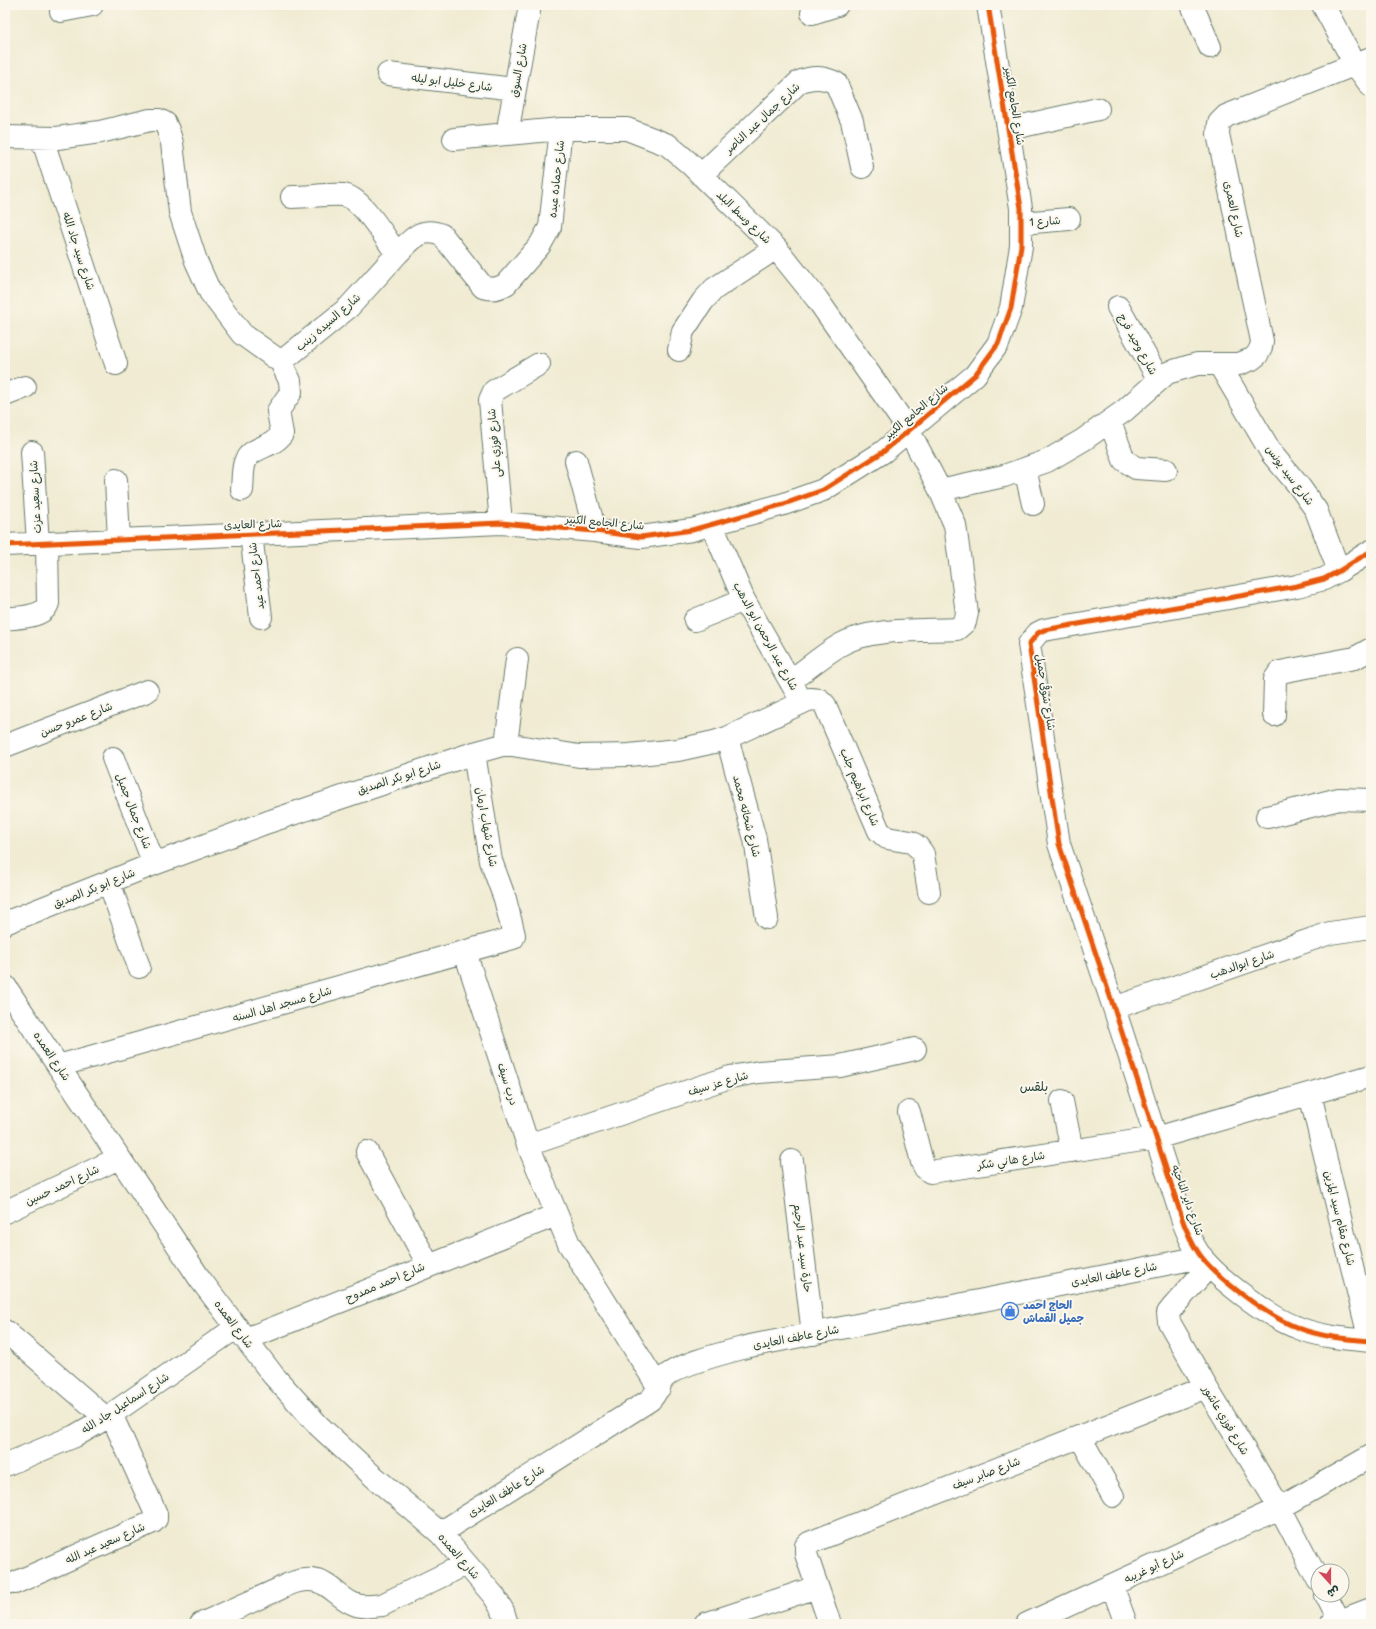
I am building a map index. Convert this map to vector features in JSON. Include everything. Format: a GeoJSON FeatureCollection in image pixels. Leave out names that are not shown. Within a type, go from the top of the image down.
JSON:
{"type":"FeatureCollection","features":[{"type":"Feature","properties":{"kind":"street"},"geometry":{"type":"LineString","coordinates":[[61,11],[92,5]]}},
{"type":"Feature","properties":{"kind":"street","name":"شارع السوق"},"geometry":{"type":"LineString","coordinates":[[507,134],[530,5]]}},
{"type":"Feature","properties":{"kind":"street"},"geometry":{"type":"LineString","coordinates":[[812,13],[837,5]]}},
{"type":"Feature","properties":{"kind":"street","name":"شارع الجامع الكبير"},"geometry":{"type":"LineString","coordinates":[[501,523],[595,531],[641,537],[692,530],[784,504],[823,490],[882,452],[975,375],[998,344],[1011,308],[1021,246],[1021,208],[988,5]]}},
{"type":"Feature","properties":{"kind":"street"},"geometry":{"type":"LineString","coordinates":[[1192,5],[1210,47]]}},
{"type":"Feature","properties":{"kind":"street"},"geometry":{"type":"LineString","coordinates":[[1323,5],[1363,61],[1371,86]]}},
{"type":"Feature","properties":{"kind":"street","name":"شارع العمرى"},"geometry":{"type":"LineString","coordinates":[[940,490],[1004,476],[1047,461],[1110,421],[1124,411],[1167,373],[1178,368],[1197,364],[1238,364],[1252,359],[1257,355],[1261,348],[1262,341],[1218,134],[1219,123],[1226,116],[1363,61]]}},
{"type":"Feature","properties":{"kind":"street","name":"شارع خليل ابو ليله"},"geometry":{"type":"LineString","coordinates":[[388,74],[515,89]]}},
{"type":"Feature","properties":{"kind":"street","name":"شارع جمال عبد الناصر"},"geometry":{"type":"LineString","coordinates":[[701,175],[799,82],[808,78],[818,78],[836,83],[852,121],[862,167]]}},
{"type":"Feature","properties":{"kind":"street"},"geometry":{"type":"LineString","coordinates":[[1009,129],[1098,109]]}},
{"type":"Feature","properties":{"kind":"street"},"geometry":{"type":"LineString","coordinates":[[5,137],[57,138],[100,132],[150,120],[159,120],[164,124],[172,143],[180,212],[196,261],[210,292],[242,334],[281,362],[292,387],[291,392],[278,411],[282,434],[278,440],[254,451],[248,456],[244,465],[242,490]]}},
{"type":"Feature","properties":{"kind":"street","name":"شارع وسط البلد"},"geometry":{"type":"LineString","coordinates":[[454,139],[561,129],[627,129],[668,145],[688,162],[776,248],[817,299],[908,429],[940,490],[955,525],[967,613],[966,622],[957,629],[888,632],[866,635],[841,644],[790,681]]}},
{"type":"Feature","properties":{"kind":"street","name":"شارع حماده عبده"},"geometry":{"type":"LineString","coordinates":[[397,254],[411,240],[424,232],[433,231],[442,235],[483,287],[490,289],[500,288],[506,284],[540,245],[550,227],[561,129]]}},
{"type":"Feature","properties":{"kind":"street","name":"شارع سيد جاد الله"},"geometry":{"type":"LineString","coordinates":[[42,138],[116,364]]}},
{"type":"Feature","properties":{"kind":"street"},"geometry":{"type":"LineString","coordinates":[[292,197],[342,195],[351,197],[363,208],[397,254]]}},
{"type":"Feature","properties":{"kind":"street","name":"شارع 1"},"geometry":{"type":"LineString","coordinates":[[1021,222],[1069,219]]}},
{"type":"Feature","properties":{"kind":"street"},"geometry":{"type":"LineString","coordinates":[[678,350],[683,331],[703,301],[714,289],[776,248]]}},
{"type":"Feature","properties":{"kind":"street","name":"شارع السيده زينب"},"geometry":{"type":"LineString","coordinates":[[281,362],[349,307],[397,254]]}},
{"type":"Feature","properties":{"kind":"street","name":"شارع وحيد فرج"},"geometry":{"type":"LineString","coordinates":[[1118,307],[1159,380]]}},
{"type":"Feature","properties":{"kind":"street","name":"شارع فوزي على"},"geometry":{"type":"LineString","coordinates":[[501,523],[490,400],[494,391],[539,364]]}},
{"type":"Feature","properties":{"kind":"street","name":"شارع سيد يونس"},"geometry":{"type":"LineString","coordinates":[[1219,364],[1272,454],[1299,486],[1316,510],[1340,572]]}},
{"type":"Feature","properties":{"kind":"street"},"geometry":{"type":"LineString","coordinates":[[5,394],[25,387]]}},
{"type":"Feature","properties":{"kind":"street"},"geometry":{"type":"LineString","coordinates":[[1110,421],[1124,460],[1136,468],[1166,470]]}},
{"type":"Feature","properties":{"kind":"street","name":"شارع سعيد عزت"},"geometry":{"type":"LineString","coordinates":[[5,619],[38,614],[47,608],[48,603],[32,452]]}},
{"type":"Feature","properties":{"kind":"street"},"geometry":{"type":"LineString","coordinates":[[576,461],[595,531]]}},
{"type":"Feature","properties":{"kind":"street"},"geometry":{"type":"LineString","coordinates":[[1025,469],[1034,504]]}},
{"type":"Feature","properties":{"kind":"street"},"geometry":{"type":"LineString","coordinates":[[116,480],[119,540]]}},
{"type":"Feature","properties":{"kind":"street","name":"شارع العايدى"},"geometry":{"type":"LineString","coordinates":[[5,545],[501,523]]}},
{"type":"Feature","properties":{"kind":"street","name":"شارع عبد الرحمن ابو الدهب"},"geometry":{"type":"LineString","coordinates":[[712,525],[744,600],[803,703]]}},
{"type":"Feature","properties":{"kind":"street","name":"شارع احمد عيد"},"geometry":{"type":"LineString","coordinates":[[251,534],[261,617]]}},
{"type":"Feature","properties":{"kind":"street"},"geometry":{"type":"LineString","coordinates":[[1340,572],[1371,551]]}},
{"type":"Feature","properties":{"kind":"street","name":"شارع شوقى جميل"},"geometry":{"type":"LineString","coordinates":[[1114,1008],[1059,844],[1029,644],[1044,630],[1297,586],[1324,579],[1340,572]]}},
{"type":"Feature","properties":{"kind":"street"},"geometry":{"type":"LineString","coordinates":[[695,620],[744,600]]}},
{"type":"Feature","properties":{"kind":"street"},"geometry":{"type":"LineString","coordinates":[[1274,715],[1275,679],[1280,672],[1355,658],[1371,649]]}},
{"type":"Feature","properties":{"kind":"street"},"geometry":{"type":"LineString","coordinates":[[506,744],[517,659]]}},
{"type":"Feature","properties":{"kind":"street","name":"شارع عمرو حسن"},"geometry":{"type":"LineString","coordinates":[[5,746],[147,691]]}},
{"type":"Feature","properties":{"kind":"street","name":"شارع ابراهيم جلب"},"geometry":{"type":"LineString","coordinates":[[803,703],[810,699],[816,698],[825,705],[879,831],[887,838],[911,842],[918,847],[923,854],[929,892]]}},
{"type":"Feature","properties":{"kind":"street","name":"شارع ابو بكر الصديق"},"geometry":{"type":"LineString","coordinates":[[5,923],[154,864],[346,795],[506,744],[578,756],[629,755],[678,750],[727,738],[803,703]]}},
{"type":"Feature","properties":{"kind":"street","name":"شارع شحاته محمد"},"geometry":{"type":"LineString","coordinates":[[727,738],[755,839],[768,918]]}},
{"type":"Feature","properties":{"kind":"street","name":"شارع شهاب ارمان"},"geometry":{"type":"LineString","coordinates":[[474,753],[491,861],[505,899],[514,935],[513,938],[506,941]]}},
{"type":"Feature","properties":{"kind":"street","name":"شارع جمال جميل"},"geometry":{"type":"LineString","coordinates":[[113,758],[154,864]]}},
{"type":"Feature","properties":{"kind":"street"},"geometry":{"type":"LineString","coordinates":[[1267,817],[1339,799],[1371,800]]}},
{"type":"Feature","properties":{"kind":"street"},"geometry":{"type":"LineString","coordinates":[[110,882],[139,967]]}},
{"type":"Feature","properties":{"kind":"street","name":"شارع ابوالدهب"},"geometry":{"type":"LineString","coordinates":[[1114,1008],[1330,933],[1371,927]]}},
{"type":"Feature","properties":{"kind":"street","name":"شارع مسجد اهل السنه"},"geometry":{"type":"LineString","coordinates":[[58,1066],[506,941]]}},
{"type":"Feature","properties":{"kind":"street","name":"درب سيف"},"geometry":{"type":"LineString","coordinates":[[465,952],[528,1145],[556,1215],[569,1244],[659,1388]]}},
{"type":"Feature","properties":{"kind":"street","name":"شارع العمده"},"geometry":{"type":"LineString","coordinates":[[5,986],[200,1279],[273,1375],[319,1426],[373,1476],[440,1533],[494,1596],[507,1624]]}},
{"type":"Feature","properties":{"kind":"street","name":"شارع داير الناحيه"},"geometry":{"type":"LineString","coordinates":[[1114,1008],[1184,1224],[1196,1250],[1205,1261],[1242,1295],[1275,1317],[1296,1327],[1330,1337],[1371,1341]]}},
{"type":"Feature","properties":{"kind":"street","name":"شارع عز سيف"},"geometry":{"type":"LineString","coordinates":[[528,1145],[730,1077],[759,1072],[840,1066],[915,1049]]}},
{"type":"Feature","properties":{"kind":"street"},"geometry":{"type":"LineString","coordinates":[[1156,1138],[1371,1076]]}},
{"type":"Feature","properties":{"kind":"street","name":"شارع مقام سيد المزين"},"geometry":{"type":"LineString","coordinates":[[1310,1094],[1371,1341]]}},
{"type":"Feature","properties":{"kind":"street"},"geometry":{"type":"LineString","coordinates":[[1062,1101],[1072,1151]]}},
{"type":"Feature","properties":{"kind":"street","name":"شارع هاني شكر"},"geometry":{"type":"LineString","coordinates":[[909,1112],[922,1162],[925,1168],[930,1172],[1156,1138]]}},
{"type":"Feature","properties":{"kind":"street","name":"شارع احمد ممدوح"},"geometry":{"type":"LineString","coordinates":[[241,1333],[429,1266],[367,1152]]}},
{"type":"Feature","properties":{"kind":"street","name":"شارع احمد حسين"},"geometry":{"type":"LineString","coordinates":[[5,1212],[119,1158]]}},
{"type":"Feature","properties":{"kind":"street","name":"حارة سيد عبد الرحيم"},"geometry":{"type":"LineString","coordinates":[[792,1162],[813,1334]]}},
{"type":"Feature","properties":{"kind":"street"},"geometry":{"type":"LineString","coordinates":[[429,1266],[556,1215]]}},
{"type":"Feature","properties":{"kind":"street","name":"شارع عاطف العايدى"},"geometry":{"type":"LineString","coordinates":[[440,1533],[650,1400],[659,1388],[663,1379],[670,1373],[708,1357],[750,1346],[1205,1261]]}},
{"type":"Feature","properties":{"kind":"street","name":"شارع فوزي عاشور"},"geometry":{"type":"LineString","coordinates":[[1205,1261],[1168,1313],[1168,1318],[1206,1387],[1280,1508],[1310,1565]]}},
{"type":"Feature","properties":{"kind":"street"},"geometry":{"type":"LineString","coordinates":[[5,1331],[108,1416]]}},
{"type":"Feature","properties":{"kind":"street","name":"شارع اسماعيل جاد الله"},"geometry":{"type":"LineString","coordinates":[[5,1465],[75,1436],[241,1333]]}},
{"type":"Feature","properties":{"kind":"street","name":"شارع صابر سيف"},"geometry":{"type":"LineString","coordinates":[[830,1624],[806,1554],[806,1546],[809,1543],[1206,1387]]}},
{"type":"Feature","properties":{"kind":"street","name":"شارع سعيد عبد الله"},"geometry":{"type":"LineString","coordinates":[[15,1583],[153,1522],[156,1519],[156,1514],[108,1416]]}},
{"type":"Feature","properties":{"kind":"street"},"geometry":{"type":"LineString","coordinates":[[1080,1437],[1112,1496]]}},
{"type":"Feature","properties":{"kind":"street","name":"شارع أبو غريبه"},"geometry":{"type":"LineString","coordinates":[[1027,1624],[1280,1508],[1371,1456]]}},
{"type":"Feature","properties":{"kind":"street"},"geometry":{"type":"LineString","coordinates":[[201,1624],[290,1583],[302,1580],[314,1580],[325,1584],[342,1598],[354,1604],[368,1607],[382,1605],[466,1564]]}},
{"type":"Feature","properties":{"kind":"street"},"geometry":{"type":"LineString","coordinates":[[1112,1585],[1126,1624]]}},
{"type":"Feature","properties":{"kind":"street"},"geometry":{"type":"LineString","coordinates":[[705,1624],[817,1587]]}},
{"type":"Feature","properties":{"kind":"street"},"geometry":{"type":"LineString","coordinates":[[1329,1603],[1338,1623],[1371,1609]]}},
{"type":"Feature","properties":{"kind":"cycle path"},"geometry":{"type":"LineString","coordinates":[[5,545],[501,523],[595,531],[641,537],[692,530],[784,504],[823,490],[883,452],[975,375],[998,344],[1011,308],[1021,246],[1021,208],[988,5]]}},
{"type":"Feature","properties":{"kind":"cycle path"},"geometry":{"type":"LineString","coordinates":[[1371,551],[1324,579],[1297,586],[1044,630],[1038,633],[1029,644],[1059,844],[1184,1224],[1191,1240],[1203,1259],[1227,1282],[1256,1305],[1285,1322],[1296,1327],[1324,1335],[1371,1341]]}},
{"type":"Feature","properties":{"kind":"place","name":"الحاج احمد جميل القماش"},"geometry":{"type":"Point","coordinates":[1010,1311]}},
{"type":"Feature","properties":{"kind":"district","name":"بلقس"},"geometry":{"type":"Point","coordinates":[1034,1086]}}]}
